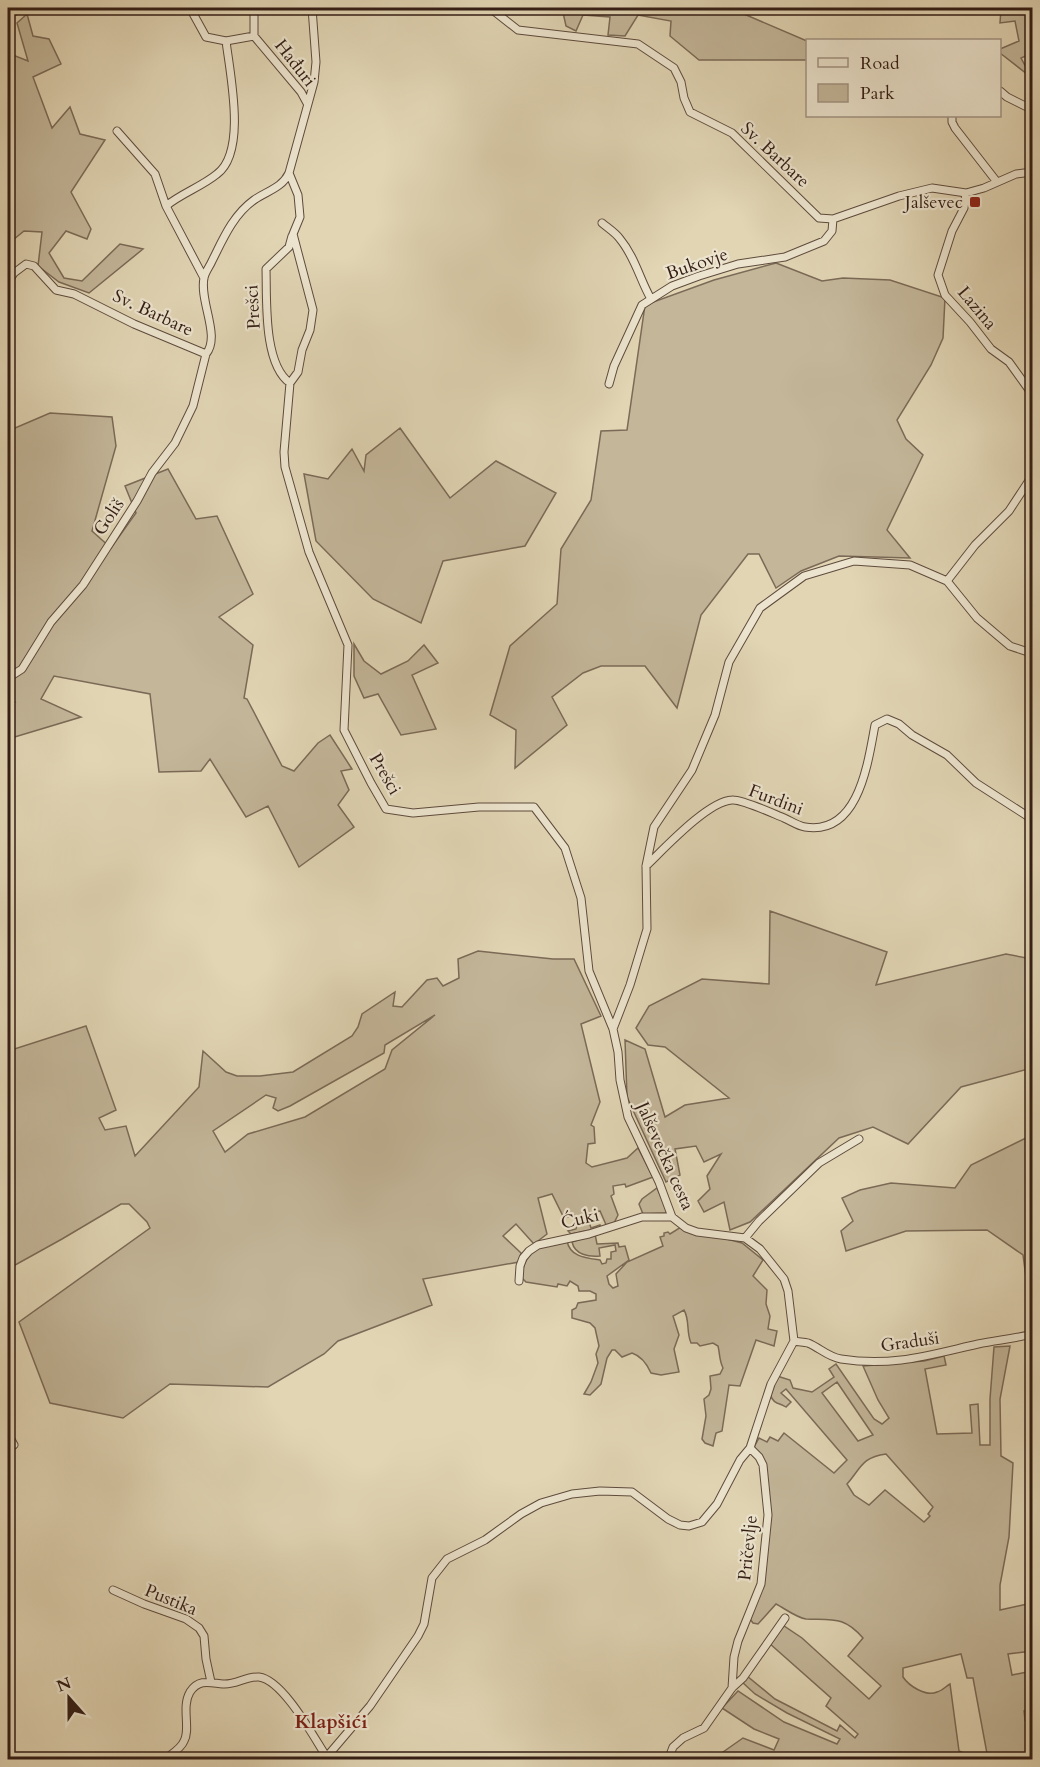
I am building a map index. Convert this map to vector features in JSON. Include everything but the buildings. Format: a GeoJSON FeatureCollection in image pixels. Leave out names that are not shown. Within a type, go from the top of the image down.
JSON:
{"type":"FeatureCollection","features":[{"type":"Feature","properties":{"kind":"street"},"geometry":{"type":"LineString","coordinates":[[8,15],[21,8]]}},
{"type":"Feature","properties":{"kind":"street"},"geometry":{"type":"LineString","coordinates":[[190,8],[206,37],[226,41],[254,36]]}},
{"type":"Feature","properties":{"kind":"street","name":"Hađuri"},"geometry":{"type":"LineString","coordinates":[[254,8],[254,36],[300,92],[307,104]]}},
{"type":"Feature","properties":{"kind":"street"},"geometry":{"type":"LineString","coordinates":[[290,172],[314,82],[316,62],[312,8]]}},
{"type":"Feature","properties":{"kind":"street","name":"Sv. Barbare"},"geometry":{"type":"LineString","coordinates":[[490,8],[518,30],[638,44],[674,68],[690,112],[732,134],[819,218],[833,219]]}},
{"type":"Feature","properties":{"kind":"street"},"geometry":{"type":"LineString","coordinates":[[166,206],[177,197],[219,173],[232,153],[235,105],[226,41]]}},
{"type":"Feature","properties":{"kind":"street"},"geometry":{"type":"LineString","coordinates":[[1001,92],[1027,107],[1032,105]]}},
{"type":"Feature","properties":{"kind":"street"},"geometry":{"type":"LineString","coordinates":[[952,117],[951,122],[955,128],[997,182]]}},
{"type":"Feature","properties":{"kind":"street"},"geometry":{"type":"LineString","coordinates":[[117,131],[155,174],[166,206],[204,278]]}},
{"type":"Feature","properties":{"kind":"street","name":"Sv. Barbare"},"geometry":{"type":"LineString","coordinates":[[8,282],[14,273],[26,264],[34,266],[56,290],[74,294],[134,324],[206,354],[211,348],[212,336],[205,306],[204,278],[233,220],[253,201],[285,182],[290,172]]}},
{"type":"Feature","properties":{"kind":"street","name":"Prešci"},"geometry":{"type":"LineString","coordinates":[[290,172],[298,195],[300,217],[289,247],[266,269],[268,329],[275,359],[283,378],[290,383]]}},
{"type":"Feature","properties":{"kind":"street"},"geometry":{"type":"LineString","coordinates":[[833,219],[899,196],[932,188],[966,193],[1016,174],[1032,172]]}},
{"type":"Feature","properties":{"kind":"street","name":"Lazina"},"geometry":{"type":"LineString","coordinates":[[966,193],[938,275],[945,296],[970,322],[991,349],[1010,362],[1032,394]]}},
{"type":"Feature","properties":{"kind":"street","name":"Bukovje"},"geometry":{"type":"LineString","coordinates":[[609,384],[614,366],[642,305],[672,286],[699,276],[738,264],[785,257],[824,241],[832,231],[833,219]]}},
{"type":"Feature","properties":{"kind":"street"},"geometry":{"type":"LineString","coordinates":[[602,223],[620,238],[634,261],[651,299]]}},
{"type":"Feature","properties":{"kind":"street","name":"Prešci"},"geometry":{"type":"LineString","coordinates":[[293,234],[313,310],[298,372],[290,383],[284,453],[285,467],[309,552],[348,645],[344,730],[386,809],[414,813],[479,807],[534,807],[565,848],[581,898],[589,971],[613,1029]]}},
{"type":"Feature","properties":{"kind":"street","name":"Goliš"},"geometry":{"type":"LineString","coordinates":[[8,678],[22,669],[51,622],[83,585],[137,501],[152,473],[177,440],[193,406],[206,354]]}},
{"type":"Feature","properties":{"kind":"street"},"geometry":{"type":"LineString","coordinates":[[947,581],[975,545],[1009,511],[1032,476]]}},
{"type":"Feature","properties":{"kind":"street"},"geometry":{"type":"LineString","coordinates":[[613,1029],[630,985],[647,928],[646,866],[654,827],[692,770],[715,715],[729,662],[760,608],[804,576],[854,561],[910,565],[947,581],[978,618],[1010,646],[1028,652],[1032,657]]}},
{"type":"Feature","properties":{"kind":"street","name":"Furdini"},"geometry":{"type":"LineString","coordinates":[[646,866],[707,809],[732,800],[768,811],[805,827],[828,825],[842,817],[852,804],[865,777],[875,725],[887,719],[899,724],[912,735],[947,755],[976,783],[1032,819]]}},
{"type":"Feature","properties":{"kind":"street","name":"Jalševečka cesta"},"geometry":{"type":"LineString","coordinates":[[613,1029],[628,1117],[659,1182],[672,1216],[686,1228],[697,1232],[745,1238]]}},
{"type":"Feature","properties":{"kind":"street"},"geometry":{"type":"LineString","coordinates":[[164,1760],[180,1747],[185,1739],[189,1693],[200,1683],[227,1684],[251,1677],[269,1681],[280,1690],[325,1758],[370,1706],[418,1636],[424,1623],[432,1578],[447,1559],[485,1540],[521,1514],[541,1503],[572,1494],[600,1491],[632,1492],[668,1519],[680,1524],[697,1524],[708,1517],[740,1460],[750,1448],[771,1384],[794,1341],[788,1291],[784,1279],[760,1250],[745,1238],[759,1221],[819,1163],[859,1139]]}},
{"type":"Feature","properties":{"kind":"street","name":"Ćuki"},"geometry":{"type":"LineString","coordinates":[[519,1281],[523,1258],[538,1245],[589,1234],[642,1216],[672,1216]]}},
{"type":"Feature","properties":{"kind":"street","name":"Graduši"},"geometry":{"type":"LineString","coordinates":[[794,1341],[808,1343],[834,1358],[872,1362],[904,1361],[934,1356],[981,1343],[1013,1340],[1032,1334]]}},
{"type":"Feature","properties":{"kind":"street"},"geometry":{"type":"LineString","coordinates":[[8,1434],[14,1444]]}},
{"type":"Feature","properties":{"kind":"street","name":"Pričevlje"},"geometry":{"type":"LineString","coordinates":[[732,1688],[734,1657],[738,1641],[760,1584],[768,1515],[763,1465],[750,1448]]}},
{"type":"Feature","properties":{"kind":"street","name":"Pustika"},"geometry":{"type":"LineString","coordinates":[[113,1590],[144,1605],[186,1618],[199,1628],[204,1636],[211,1682]]}},
{"type":"Feature","properties":{"kind":"street"},"geometry":{"type":"LineString","coordinates":[[671,1760],[670,1755],[674,1747],[683,1738],[704,1728],[785,1618]]}},
{"type":"Feature","properties":{"kind":"green space"},"geometry":{"type":"Polygon","coordinates":[[[562,8],[730,8],[806,41],[806,60],[699,60],[670,36],[671,21],[638,15],[625,36],[608,35],[610,17],[583,15],[576,31],[566,26],[562,8]]]}},
{"type":"Feature","properties":{"kind":"green space"},"geometry":{"type":"Polygon","coordinates":[[[999,8],[1032,8],[1032,53],[1021,58],[1032,78],[1001,54],[1001,49],[1019,41],[1015,21],[1000,23],[1001,9],[999,8]]]}},
{"type":"Feature","properties":{"kind":"green space"},"geometry":{"type":"Polygon","coordinates":[[[27,14],[33,36],[49,39],[61,64],[33,77],[52,128],[70,107],[80,134],[105,140],[71,192],[91,229],[87,239],[66,231],[49,253],[64,278],[82,281],[120,244],[143,249],[89,293],[59,282],[38,266],[42,232],[24,231],[8,244],[8,53],[28,61],[17,23],[27,14]]]}},
{"type":"Feature","properties":{"kind":"green space"},"geometry":{"type":"Polygon","coordinates":[[[776,263],[822,281],[843,278],[890,280],[945,298],[943,338],[931,365],[897,420],[906,439],[923,455],[887,530],[910,558],[839,556],[801,571],[776,588],[759,554],[748,554],[701,615],[677,708],[645,666],[601,666],[583,673],[552,697],[567,725],[515,768],[516,730],[490,715],[510,646],[557,604],[561,549],[591,500],[601,431],[627,430],[645,305],[714,280],[776,263]]]}},
{"type":"Feature","properties":{"kind":"green space"},"geometry":{"type":"Polygon","coordinates":[[[50,413],[112,417],[116,446],[92,531],[111,548],[136,513],[125,486],[168,469],[196,519],[217,516],[253,594],[219,617],[253,645],[244,698],[247,699],[282,766],[294,771],[318,743],[330,735],[352,769],[341,771],[349,790],[338,805],[354,827],[299,867],[268,806],[246,817],[210,759],[201,771],[159,772],[150,694],[54,676],[41,699],[81,717],[8,739],[8,705],[15,702],[8,697],[8,431],[50,413]]]}},
{"type":"Feature","properties":{"kind":"green space"},"geometry":{"type":"Polygon","coordinates":[[[400,428],[450,498],[496,461],[556,493],[525,546],[443,561],[421,623],[373,599],[316,541],[304,474],[328,479],[352,449],[364,471],[366,455],[400,428]]]}},
{"type":"Feature","properties":{"kind":"green space"},"geometry":{"type":"Polygon","coordinates":[[[354,644],[364,661],[381,674],[408,661],[424,645],[438,663],[412,675],[436,729],[401,735],[378,694],[364,698],[354,676],[354,644]]]}},
{"type":"Feature","properties":{"kind":"green space"},"geometry":{"type":"Polygon","coordinates":[[[770,911],[887,952],[876,985],[1006,954],[1032,959],[1032,1068],[961,1087],[908,1144],[873,1127],[839,1138],[750,1222],[730,1230],[724,1202],[704,1212],[698,1201],[710,1189],[707,1176],[721,1154],[704,1162],[696,1146],[675,1149],[680,1175],[666,1182],[627,1097],[625,1040],[645,1049],[665,1117],[685,1105],[729,1098],[665,1047],[648,1045],[636,1028],[649,1006],[702,979],[769,984],[770,911]]]}},
{"type":"Feature","properties":{"kind":"green space"},"geometry":{"type":"Polygon","coordinates":[[[478,951],[574,959],[601,1016],[581,1024],[600,1102],[591,1125],[594,1127],[595,1143],[588,1144],[586,1163],[592,1167],[627,1158],[638,1148],[653,1177],[626,1187],[625,1184],[613,1186],[614,1194],[611,1196],[618,1215],[614,1223],[607,1227],[600,1211],[587,1215],[591,1228],[600,1225],[601,1228],[571,1234],[568,1231],[576,1229],[578,1219],[575,1220],[574,1215],[564,1218],[552,1194],[538,1198],[547,1234],[534,1244],[516,1224],[503,1236],[521,1253],[519,1262],[423,1279],[432,1305],[338,1341],[324,1354],[268,1387],[170,1384],[123,1418],[50,1403],[19,1322],[150,1228],[129,1204],[121,1204],[8,1269],[8,1051],[86,1026],[116,1110],[99,1118],[105,1130],[126,1126],[135,1156],[199,1087],[203,1051],[226,1072],[237,1076],[293,1072],[352,1036],[362,1014],[395,992],[393,1006],[402,1007],[427,980],[437,978],[443,986],[459,978],[458,959],[478,951]],[[435,1015],[385,1045],[384,1053],[290,1106],[278,1111],[273,1108],[276,1098],[266,1095],[213,1131],[225,1152],[248,1134],[305,1117],[385,1069],[392,1050],[435,1015]]]}},
{"type":"Feature","properties":{"kind":"green space"},"geometry":{"type":"Polygon","coordinates":[[[1032,1135],[1032,1298],[1029,1300],[1023,1255],[987,1230],[906,1231],[846,1251],[841,1231],[853,1221],[842,1198],[860,1190],[891,1183],[955,1188],[971,1165],[1032,1135]]]}},
{"type":"Feature","properties":{"kind":"green space"},"geometry":{"type":"Polygon","coordinates":[[[657,1188],[668,1213],[643,1214],[639,1204],[657,1188]]]}},
{"type":"Feature","properties":{"kind":"green space"},"geometry":{"type":"Polygon","coordinates":[[[681,1227],[742,1243],[763,1260],[753,1276],[767,1290],[766,1304],[770,1316],[768,1329],[777,1331],[774,1346],[756,1340],[740,1386],[729,1385],[722,1431],[716,1433],[713,1446],[702,1439],[706,1416],[704,1399],[709,1395],[711,1389],[710,1376],[720,1374],[723,1368],[718,1346],[713,1343],[700,1346],[697,1343],[691,1343],[684,1310],[673,1316],[679,1335],[674,1349],[679,1372],[661,1375],[651,1373],[648,1366],[635,1354],[622,1357],[612,1350],[607,1358],[601,1384],[590,1395],[584,1394],[598,1363],[596,1354],[599,1346],[595,1328],[590,1323],[572,1318],[572,1310],[578,1303],[596,1300],[596,1294],[590,1291],[579,1291],[578,1286],[570,1281],[567,1286],[558,1284],[557,1287],[526,1282],[521,1277],[527,1259],[536,1249],[567,1241],[575,1254],[600,1260],[602,1264],[606,1263],[607,1259],[611,1259],[611,1252],[616,1251],[615,1245],[599,1248],[600,1256],[596,1256],[579,1252],[572,1242],[595,1234],[597,1244],[618,1243],[619,1247],[625,1246],[629,1260],[607,1276],[613,1288],[618,1286],[616,1274],[627,1262],[663,1246],[660,1237],[664,1236],[664,1233],[670,1234],[681,1227]]]}},
{"type":"Feature","properties":{"kind":"green space"},"geometry":{"type":"Polygon","coordinates":[[[1010,1346],[1000,1399],[1001,1456],[1013,1463],[1009,1537],[1000,1585],[1000,1610],[1032,1603],[1032,1651],[1008,1654],[1012,1675],[1032,1671],[1032,1710],[1024,1711],[1025,1720],[1032,1720],[1032,1759],[988,1759],[973,1678],[967,1678],[961,1654],[903,1668],[903,1677],[913,1687],[928,1693],[939,1691],[950,1684],[959,1751],[966,1759],[730,1759],[723,1752],[743,1738],[774,1750],[779,1739],[754,1729],[722,1708],[738,1691],[784,1722],[837,1744],[840,1739],[787,1713],[755,1694],[742,1682],[747,1676],[775,1699],[837,1731],[840,1725],[855,1738],[858,1734],[826,1706],[831,1698],[769,1643],[784,1626],[802,1638],[869,1699],[881,1686],[848,1656],[863,1638],[850,1626],[838,1621],[802,1618],[776,1604],[758,1624],[753,1623],[750,1619],[765,1557],[765,1470],[753,1449],[759,1438],[767,1442],[770,1437],[778,1441],[784,1433],[834,1473],[847,1460],[786,1389],[781,1393],[791,1402],[786,1407],[773,1400],[771,1390],[777,1376],[790,1380],[793,1388],[812,1392],[834,1377],[829,1369],[836,1364],[874,1419],[882,1424],[889,1418],[863,1366],[924,1361],[944,1356],[946,1365],[925,1369],[937,1434],[972,1433],[970,1405],[978,1404],[980,1445],[990,1445],[990,1399],[994,1347],[1010,1346]],[[837,1382],[822,1393],[858,1441],[873,1435],[837,1382]],[[886,1454],[878,1455],[867,1461],[847,1484],[854,1495],[869,1505],[885,1490],[924,1522],[930,1516],[928,1514],[933,1507],[886,1454]]]}},
{"type":"Feature","properties":{"kind":"place","name":"Jalševec"},"geometry":{"type":"Point","coordinates":[975,202]}},
{"type":"Feature","properties":{"kind":"district","name":"Klapšići"},"geometry":{"type":"Point","coordinates":[331,1721]}}]}
